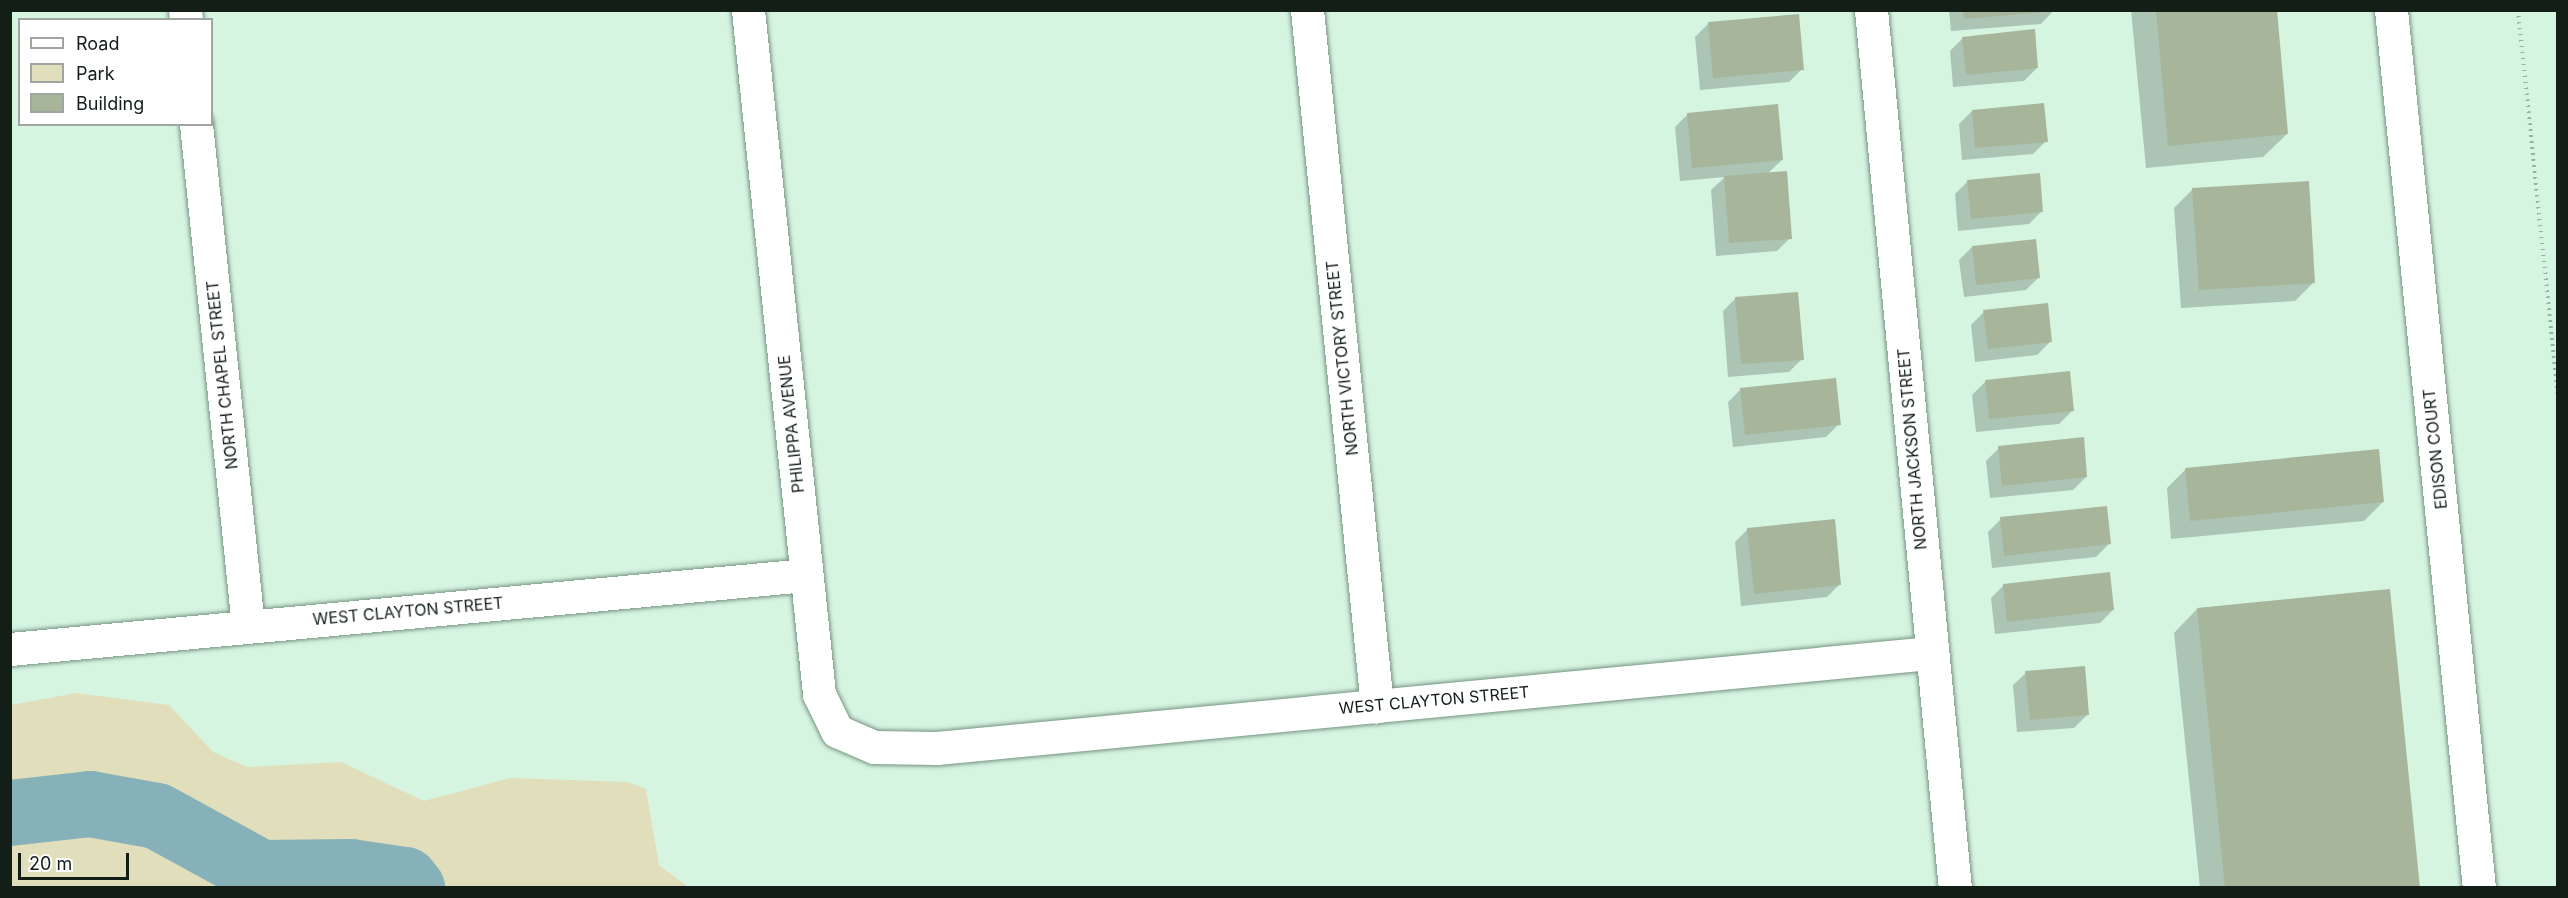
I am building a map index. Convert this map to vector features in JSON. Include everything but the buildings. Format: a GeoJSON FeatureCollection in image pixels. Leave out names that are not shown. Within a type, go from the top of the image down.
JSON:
{"type":"FeatureCollection","features":[{"type":"Feature","properties":{"kind":"street","name":"PHILIPPA AVENUE"},"geometry":{"type":"LineString","coordinates":[[748,10],[819,694],[837,731],[874,747],[937,748]]}},
{"type":"Feature","properties":{"kind":"street","name":"NORTH VICTORY STREET"},"geometry":{"type":"LineString","coordinates":[[1307,10],[1377,706]]}},
{"type":"Feature","properties":{"kind":"street","name":"NORTH JACKSON STREET"},"geometry":{"type":"LineString","coordinates":[[1871,10],[1955,888]]}},
{"type":"Feature","properties":{"kind":"street","name":"EDISON COURT"},"geometry":{"type":"LineString","coordinates":[[2391,10],[2479,888]]}},
{"type":"Feature","properties":{"kind":"street","name":"NORTH CHAPEL STREET"},"geometry":{"type":"LineString","coordinates":[[196,126],[248,626]]}},
{"type":"Feature","properties":{"kind":"street","name":"WEST CLAYTON STREET"},"geometry":{"type":"LineString","coordinates":[[10,649],[806,575]]}},
{"type":"Feature","properties":{"kind":"street","name":"WEST CLAYTON STREET"},"geometry":{"type":"LineString","coordinates":[[937,748],[1931,653]]}},
{"type":"Feature","properties":{"kind":"path"},"geometry":{"type":"LineString","coordinates":[[2517,10],[2558,395]]}},
{"type":"Feature","properties":{"kind":"green space"},"geometry":{"type":"Polygon","coordinates":[[[76,693],[169,705],[213,752],[247,767],[341,762],[424,801],[510,778],[628,782],[646,789],[659,865],[688,887],[11,887],[11,705],[76,693]]]}},
{"type":"Feature","properties":{"kind":"waterway"},"geometry":{"type":"LineString","coordinates":[[10,813],[90,804],[157,816],[261,873],[350,872],[405,880],[412,888]]}}]}
